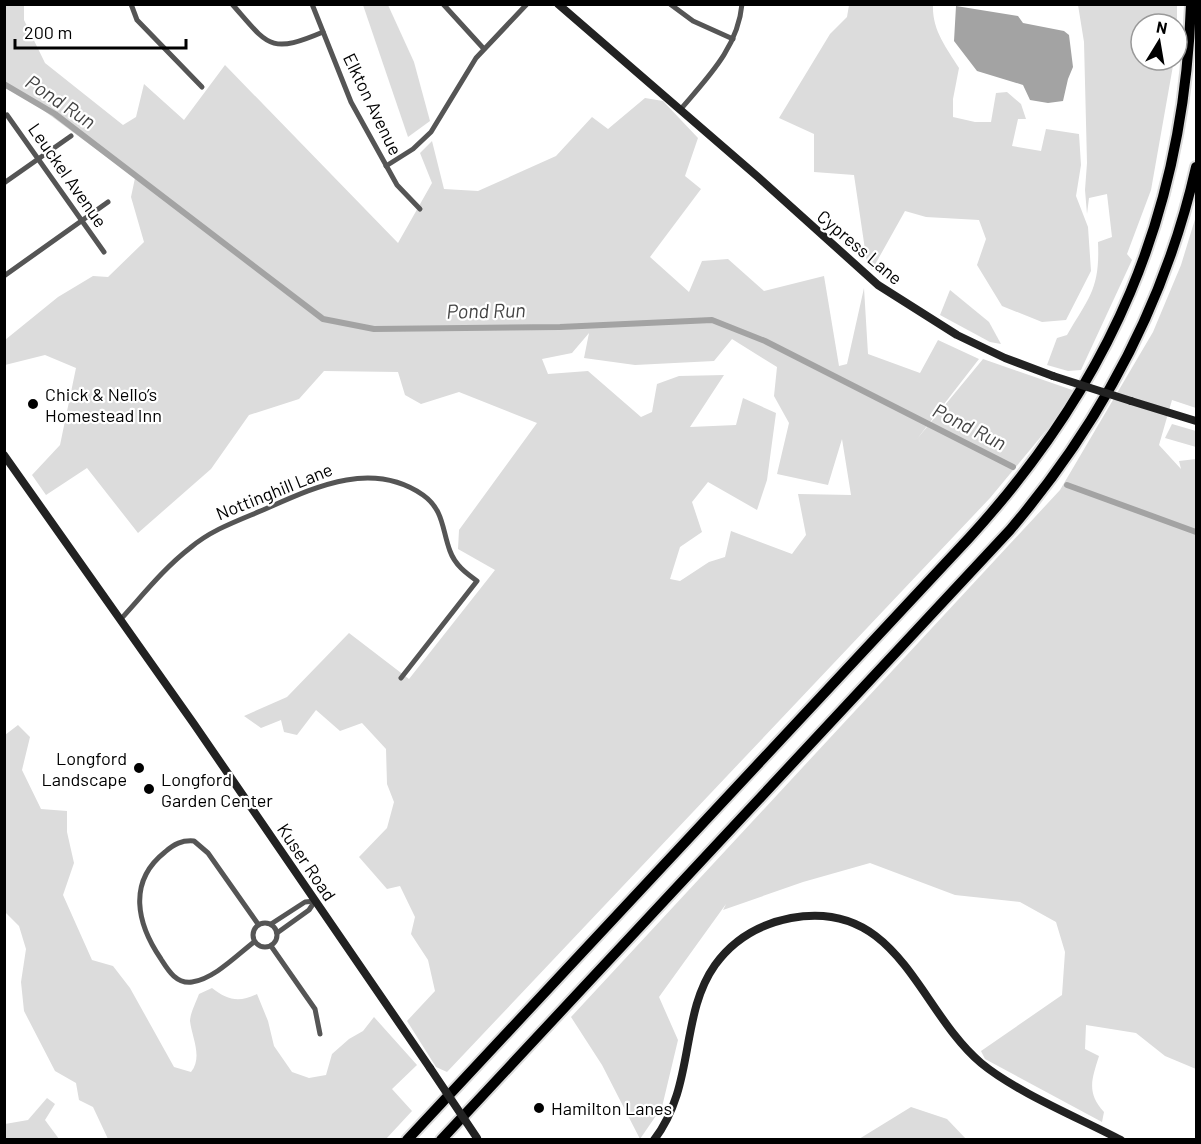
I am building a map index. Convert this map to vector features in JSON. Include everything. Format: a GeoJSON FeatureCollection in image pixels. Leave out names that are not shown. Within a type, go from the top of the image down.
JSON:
{"type":"FeatureCollection","features":[{"type":"Feature","properties":{"kind":"highway"},"geometry":{"type":"LineString","coordinates":[[407,1140],[969,538],[1013,488],[1056,431],[1092,374],[1121,317],[1156,222],[1181,115],[1191,4]]}},
{"type":"Feature","properties":{"kind":"highway"},"geometry":{"type":"LineString","coordinates":[[441,1140],[1010,530],[1053,478],[1097,415],[1138,338],[1173,250],[1197,167]]}},
{"type":"Feature","properties":{"kind":"street"},"geometry":{"type":"LineString","coordinates":[[131,4],[137,20],[202,87]]}},
{"type":"Feature","properties":{"kind":"street"},"geometry":{"type":"LineString","coordinates":[[232,4],[261,37],[272,44],[292,45],[323,32]]}},
{"type":"Feature","properties":{"kind":"street","name":"Elkton Avenue"},"geometry":{"type":"LineString","coordinates":[[312,4],[351,102],[403,193],[420,209]]}},
{"type":"Feature","properties":{"kind":"street"},"geometry":{"type":"LineString","coordinates":[[443,4],[484,49]]}},
{"type":"Feature","properties":{"kind":"street"},"geometry":{"type":"LineString","coordinates":[[386,166],[414,149],[431,132],[465,73],[484,49],[527,4]]}},
{"type":"Feature","properties":{"kind":"street","name":"Cypress Lane"},"geometry":{"type":"LineString","coordinates":[[558,4],[758,177],[854,265],[904,303],[976,345],[1053,376],[1197,422]]}},
{"type":"Feature","properties":{"kind":"street"},"geometry":{"type":"LineString","coordinates":[[670,4],[693,21],[734,39]]}},
{"type":"Feature","properties":{"kind":"street"},"geometry":{"type":"LineString","coordinates":[[680,110],[721,60],[734,39],[742,4]]}},
{"type":"Feature","properties":{"kind":"street","name":"Leuckel Avenue"},"geometry":{"type":"LineString","coordinates":[[7,115],[104,252]]}},
{"type":"Feature","properties":{"kind":"street"},"geometry":{"type":"LineString","coordinates":[[4,183],[71,136]]}},
{"type":"Feature","properties":{"kind":"street"},"geometry":{"type":"LineString","coordinates":[[4,276],[108,202]]}},
{"type":"Feature","properties":{"kind":"street","name":"Kuser Road"},"geometry":{"type":"LineString","coordinates":[[4,455],[315,900],[478,1139]]}},
{"type":"Feature","properties":{"kind":"street","name":"Nottinghill Lane"},"geometry":{"type":"LineString","coordinates":[[120,620],[176,560],[212,533],[327,483],[352,478],[388,480],[422,494],[435,506],[444,523],[453,558],[477,581],[401,678]]}},
{"type":"Feature","properties":{"kind":"street"},"geometry":{"type":"LineString","coordinates":[[254,942],[202,978],[190,982],[181,981],[168,970],[144,932],[140,915],[141,889],[150,868],[162,854],[176,843],[194,841],[208,854],[258,924]]}},
{"type":"Feature","properties":{"kind":"street"},"geometry":{"type":"LineString","coordinates":[[258,924],[271,924],[305,902],[315,900]]}},
{"type":"Feature","properties":{"kind":"street"},"geometry":{"type":"LineString","coordinates":[[277,933],[309,910],[315,900]]}},
{"type":"Feature","properties":{"kind":"street"},"geometry":{"type":"LineString","coordinates":[[654,1140],[678,1097],[697,1003],[715,966],[731,947],[760,928],[783,920],[809,916],[848,922],[884,942],[901,959],[961,1042],[980,1062],[1003,1079],[1121,1140]]}},
{"type":"Feature","properties":{"kind":"street"},"geometry":{"type":"LineString","coordinates":[[258,924],[252,932],[254,942],[263,947],[271,946],[276,940],[277,933],[271,924]]}},
{"type":"Feature","properties":{"kind":"street"},"geometry":{"type":"LineString","coordinates":[[271,946],[315,1009],[320,1034]]}},
{"type":"Feature","properties":{"kind":"shaded area"},"geometry":{"type":"Polygon","coordinates":[[[5,5],[24,5],[24,20],[45,63],[123,125],[136,117],[144,84],[184,120],[225,65],[398,243],[432,183],[420,153],[432,141],[444,189],[478,191],[556,156],[592,117],[608,129],[645,98],[663,101],[698,138],[685,176],[701,189],[650,257],[689,292],[702,261],[728,259],[764,291],[824,276],[839,366],[847,364],[864,288],[868,354],[920,373],[938,340],[979,359],[917,439],[983,359],[1078,392],[990,498],[447,1072],[436,1067],[407,1021],[435,991],[428,960],[411,934],[415,917],[400,886],[387,889],[359,857],[387,828],[394,802],[387,784],[386,749],[362,723],[340,731],[316,710],[297,735],[284,732],[281,720],[261,728],[244,716],[287,697],[349,633],[409,679],[495,570],[458,549],[459,530],[537,423],[459,392],[421,404],[405,395],[398,372],[324,371],[299,399],[249,415],[211,469],[138,533],[87,468],[46,495],[32,475],[60,445],[76,368],[45,355],[5,365],[5,340],[58,297],[93,276],[108,277],[144,242],[131,197],[135,178],[5,82],[5,5]],[[589,333],[572,353],[542,359],[548,374],[588,371],[641,417],[652,412],[657,384],[679,376],[724,375],[690,427],[736,425],[743,398],[776,413],[767,480],[757,510],[708,482],[692,502],[702,532],[680,547],[670,579],[680,581],[709,562],[725,557],[731,531],[792,554],[806,535],[798,494],[851,495],[842,439],[828,485],[777,474],[789,423],[774,396],[777,367],[732,339],[714,361],[635,365],[584,358],[589,333]]]}},
{"type":"Feature","properties":{"kind":"shaded area"},"geometry":{"type":"Polygon","coordinates":[[[363,5],[388,5],[414,62],[430,121],[408,137],[363,5]]]}},
{"type":"Feature","properties":{"kind":"shaded area"},"geometry":{"type":"Polygon","coordinates":[[[849,5],[933,5],[937,30],[959,68],[953,99],[953,117],[975,122],[991,122],[996,93],[1007,92],[1021,104],[1026,119],[1018,119],[1012,146],[1041,151],[1046,129],[1079,134],[1081,165],[1076,196],[1088,227],[1091,271],[1066,320],[1042,322],[1002,306],[977,265],[986,239],[979,220],[926,217],[905,211],[872,270],[867,263],[854,175],[814,172],[814,134],[779,118],[830,34],[847,17],[849,5]]]}},
{"type":"Feature","properties":{"kind":"shaded area"},"geometry":{"type":"Polygon","coordinates":[[[1078,5],[1177,5],[1177,12],[1129,12],[1129,72],[1172,72],[1151,190],[1127,254],[1132,260],[1081,370],[1068,371],[1047,365],[1057,338],[1067,335],[1092,291],[1097,270],[1098,242],[1112,237],[1107,194],[1089,198],[1087,214],[1084,42],[1078,5]]]}},
{"type":"Feature","properties":{"kind":"shaded area"},"geometry":{"type":"Polygon","coordinates":[[[956,6],[1018,16],[1023,23],[1064,31],[1069,35],[1073,67],[1063,101],[1048,103],[1030,100],[1023,85],[977,71],[954,41],[956,6]]]}},
{"type":"Feature","properties":{"kind":"shaded area"},"geometry":{"type":"Polygon","coordinates":[[[1196,216],[1196,408],[1172,400],[1159,445],[1181,469],[1179,461],[1196,459],[1196,1069],[1165,1056],[1136,1033],[1086,1025],[1085,1049],[1099,1056],[1092,1085],[1098,1105],[1104,1112],[1102,1122],[985,1059],[981,1051],[1062,995],[1065,952],[1056,922],[1020,902],[955,895],[870,863],[803,882],[723,910],[726,904],[659,997],[678,1040],[662,1107],[640,1139],[602,1065],[571,1017],[1060,490],[1153,332],[1181,265],[1196,216]]]}},
{"type":"Feature","properties":{"kind":"shaded area"},"geometry":{"type":"Polygon","coordinates":[[[950,290],[989,322],[1001,344],[990,342],[940,315],[950,290]]]}},
{"type":"Feature","properties":{"kind":"shaded area"},"geometry":{"type":"Polygon","coordinates":[[[1172,424],[1196,431],[1196,447],[1165,438],[1172,424]]]}},
{"type":"Feature","properties":{"kind":"shaded area"},"geometry":{"type":"Polygon","coordinates":[[[18,725],[30,737],[22,770],[41,809],[67,811],[67,832],[74,863],[63,895],[92,960],[113,966],[130,988],[174,1067],[191,1072],[194,1066],[196,1047],[190,1018],[199,994],[212,988],[233,999],[244,999],[257,994],[268,1021],[274,1046],[292,1072],[309,1078],[326,1075],[332,1054],[349,1039],[363,1031],[374,1017],[417,1065],[392,1089],[412,1111],[386,1139],[108,1139],[93,1107],[79,1100],[76,1083],[55,1071],[24,1011],[21,982],[26,949],[19,926],[4,911],[5,735],[18,725]]]}},
{"type":"Feature","properties":{"kind":"shaded area"},"geometry":{"type":"Polygon","coordinates":[[[47,1098],[55,1104],[45,1120],[59,1139],[5,1139],[5,1124],[28,1120],[47,1098]]]}},
{"type":"Feature","properties":{"kind":"shaded area"},"geometry":{"type":"Polygon","coordinates":[[[911,1107],[947,1119],[966,1139],[859,1139],[911,1107]]]}},
{"type":"Feature","properties":{"kind":"waterway","name":"Pond Run"},"geometry":{"type":"LineString","coordinates":[[4,84],[55,114],[323,319],[374,329],[560,327],[712,320],[765,341],[1013,467]]}},
{"type":"Feature","properties":{"kind":"waterway","name":"Pond Run"},"geometry":{"type":"LineString","coordinates":[[1067,485],[1196,532]]}},
{"type":"Feature","properties":{"kind":"place","name":"Chick & Nello’s Homestead Inn"},"geometry":{"type":"Point","coordinates":[33,404]}},
{"type":"Feature","properties":{"kind":"place","name":"Longford Landscape"},"geometry":{"type":"Point","coordinates":[139,768]}},
{"type":"Feature","properties":{"kind":"place","name":"Longford Garden Center"},"geometry":{"type":"Point","coordinates":[149,789]}},
{"type":"Feature","properties":{"kind":"place","name":"Hamilton Lanes"},"geometry":{"type":"Point","coordinates":[539,1108]}}]}
